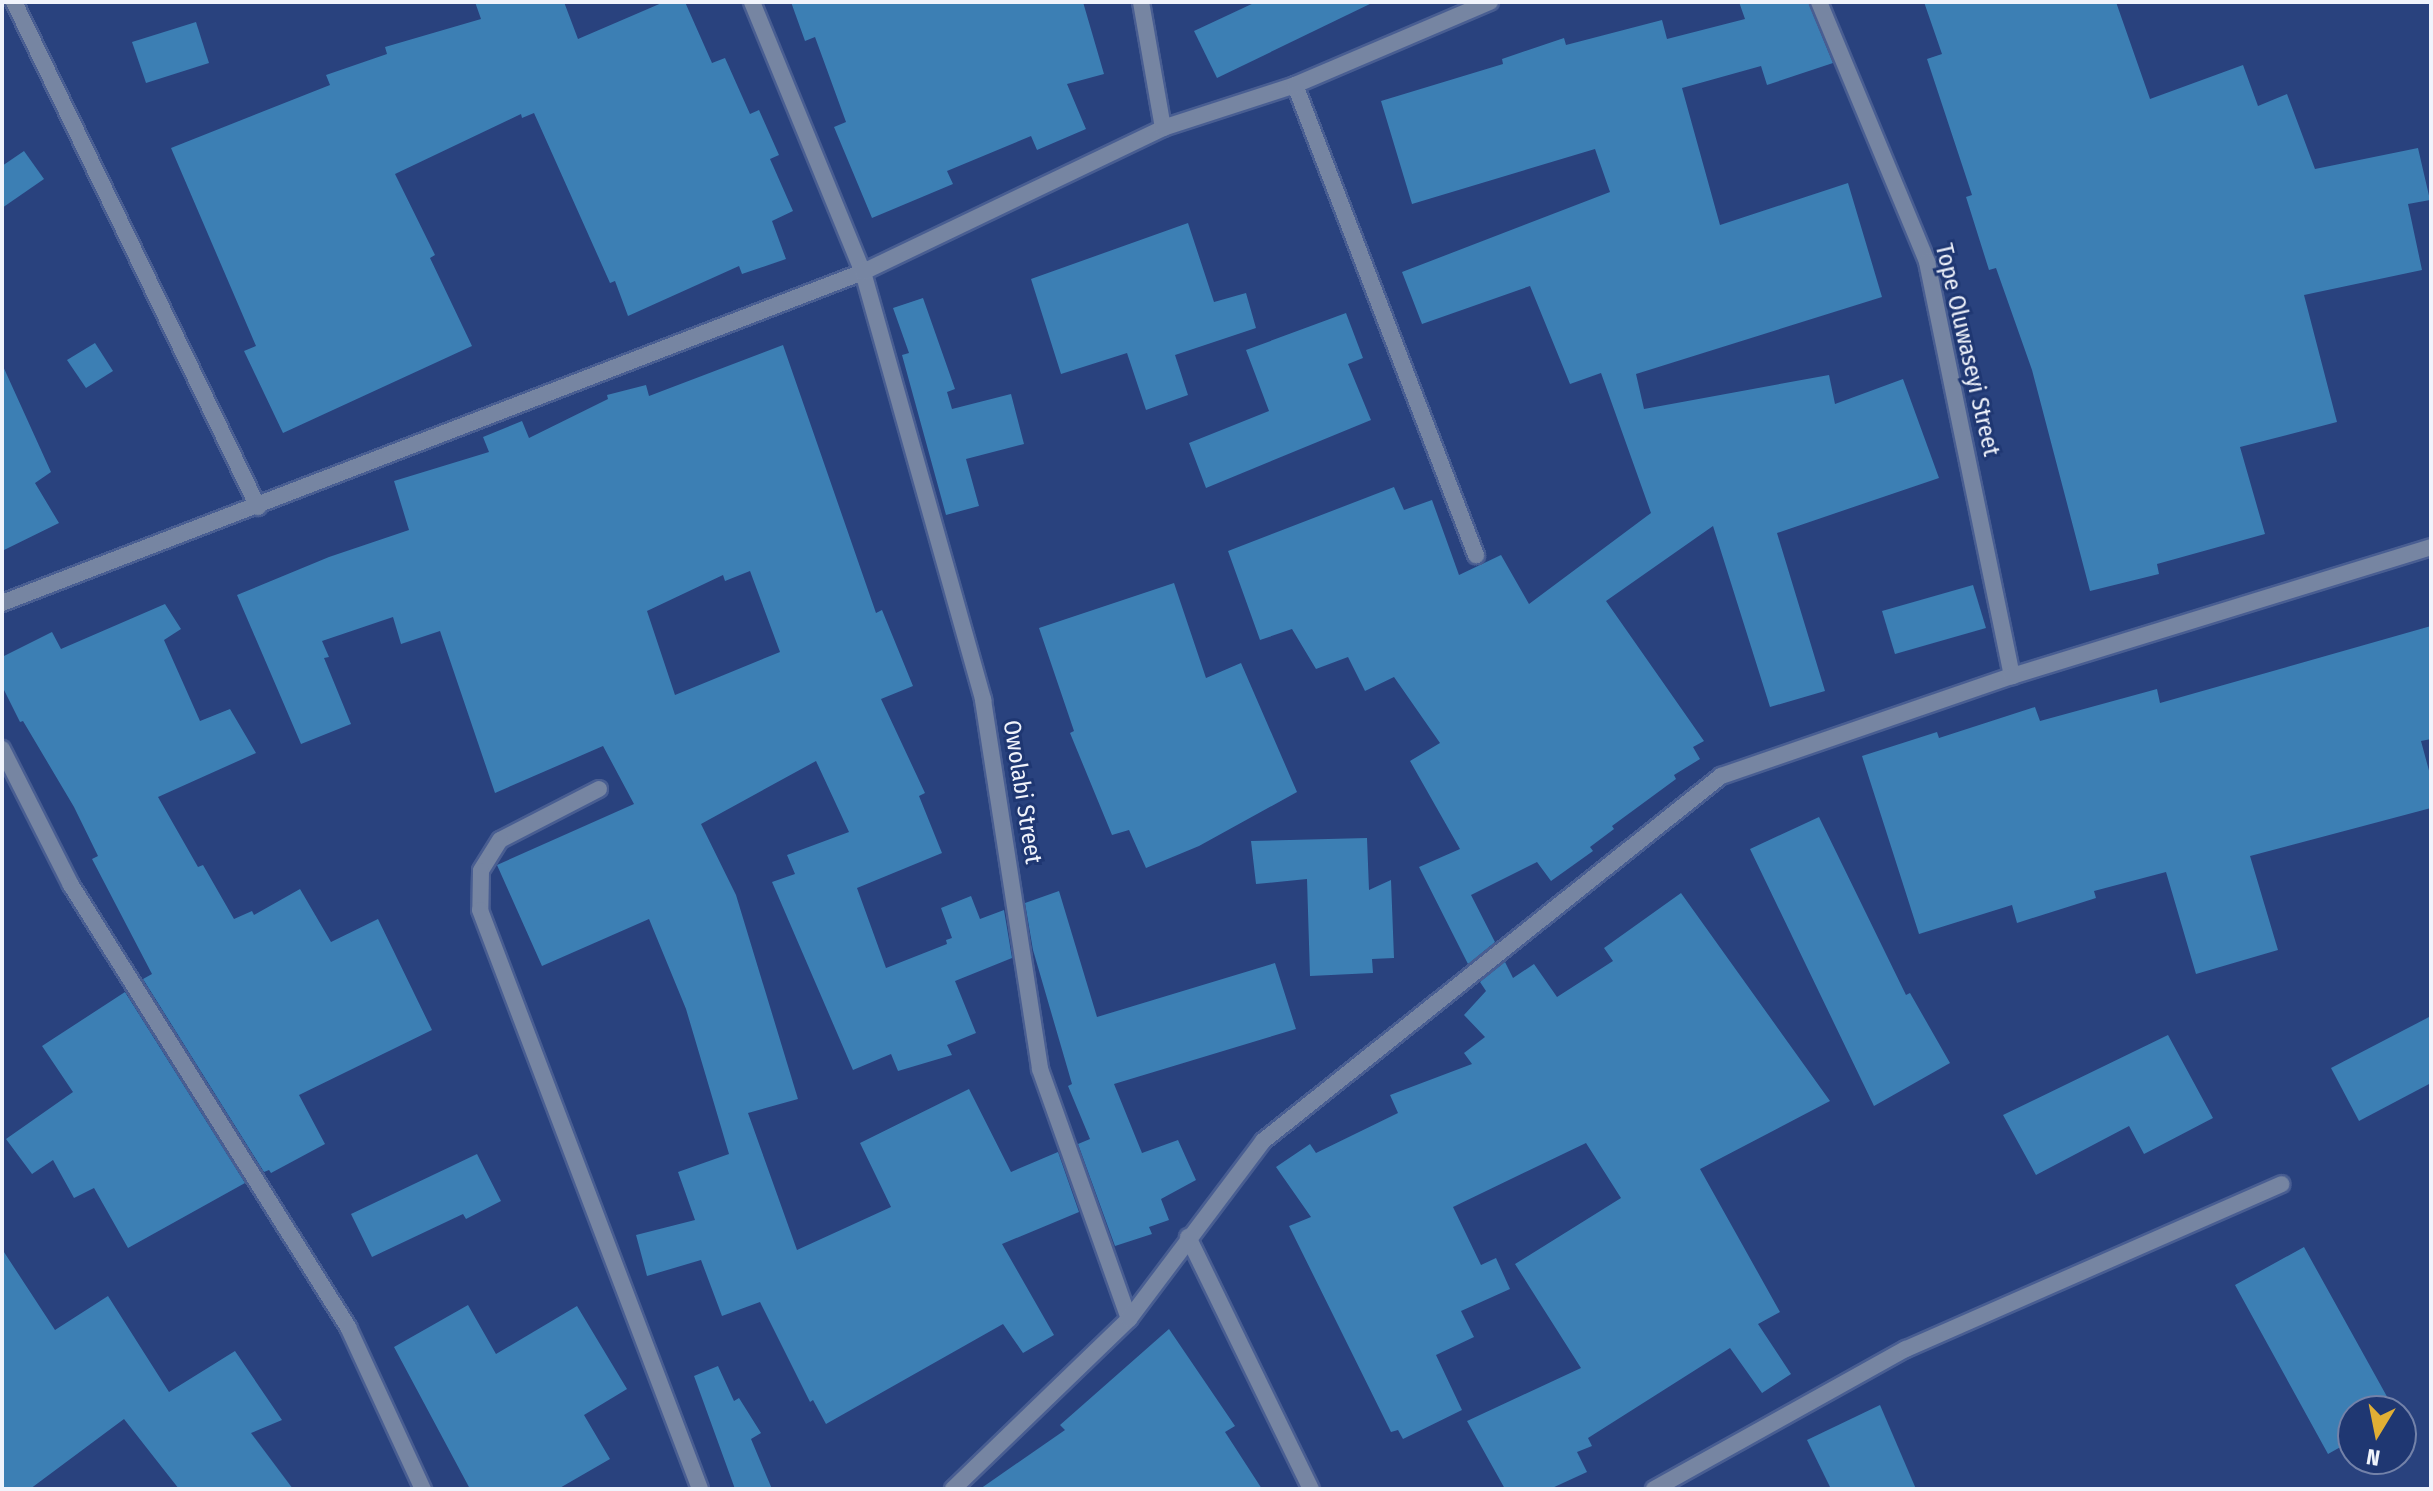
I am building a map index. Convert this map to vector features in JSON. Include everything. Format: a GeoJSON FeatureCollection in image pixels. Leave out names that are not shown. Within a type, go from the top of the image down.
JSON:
{"type":"FeatureCollection","features":[{"type":"Feature","properties":{"kind":"street"},"geometry":{"type":"LineString","coordinates":[[14,2],[258,507]]}},
{"type":"Feature","properties":{"kind":"street","name":"Owolabi Street"},"geometry":{"type":"LineString","coordinates":[[752,2],[863,272],[983,700],[1040,1069],[1129,1319]]}},
{"type":"Feature","properties":{"kind":"street"},"geometry":{"type":"LineString","coordinates":[[1141,2],[1163,128]]}},
{"type":"Feature","properties":{"kind":"street"},"geometry":{"type":"LineString","coordinates":[[2,603],[863,272],[1163,128],[1295,85],[1490,2]]}},
{"type":"Feature","properties":{"kind":"street","name":"Tope Oluwaseyi Street"},"geometry":{"type":"LineString","coordinates":[[1819,2],[1927,262],[2012,676]]}},
{"type":"Feature","properties":{"kind":"street"},"geometry":{"type":"LineString","coordinates":[[1295,85],[1476,555]]}},
{"type":"Feature","properties":{"kind":"street"},"geometry":{"type":"LineString","coordinates":[[953,1489],[1129,1319],[1263,1141],[1721,776],[2012,676],[2431,547]]}},
{"type":"Feature","properties":{"kind":"street"},"geometry":{"type":"LineString","coordinates":[[2,749],[71,885],[348,1327],[423,1489]]}},
{"type":"Feature","properties":{"kind":"street"},"geometry":{"type":"LineString","coordinates":[[599,789],[500,840],[481,871],[480,910],[700,1489]]}},
{"type":"Feature","properties":{"kind":"street"},"geometry":{"type":"LineString","coordinates":[[1654,1489],[1906,1349],[2281,1184]]}},
{"type":"Feature","properties":{"kind":"street"},"geometry":{"type":"LineString","coordinates":[[1188,1237],[1311,1489]]}},
{"type":"Feature","properties":{"kind":"building"},"geometry":{"type":"Polygon","coordinates":[[[475,2],[564,2],[578,39],[664,2],[685,2],[712,63],[725,58],[750,114],[759,110],[779,155],[770,159],[793,211],[772,221],[786,259],[742,274],[739,266],[628,316],[615,281],[610,283],[534,113],[522,118],[521,114],[395,174],[435,255],[430,258],[472,346],[283,433],[244,351],[256,346],[171,148],[330,85],[326,75],[387,54],[385,47],[481,19],[475,2]]]}},
{"type":"Feature","properties":{"kind":"building"},"geometry":{"type":"Polygon","coordinates":[[[791,2],[1083,2],[1104,74],[1067,84],[1086,129],[1037,150],[1031,136],[947,171],[953,184],[872,218],[834,127],[846,122],[815,37],[805,41],[791,2]]]}},
{"type":"Feature","properties":{"kind":"building"},"geometry":{"type":"Polygon","coordinates":[[[1256,2],[1374,2],[1217,78],[1194,31],[1256,2]]]}},
{"type":"Feature","properties":{"kind":"building"},"geometry":{"type":"Polygon","coordinates":[[[1739,2],[1808,2],[1833,63],[1767,85],[1761,66],[1682,88],[1720,225],[1848,183],[1882,297],[1636,374],[1644,409],[1829,375],[1835,404],[1903,379],[1939,478],[1777,533],[1825,691],[1770,707],[1713,526],[1606,601],[1704,741],[1693,747],[1700,759],[1674,775],[1676,779],[1612,826],[1614,829],[1590,847],[1593,851],[1551,881],[1537,862],[1471,895],[1495,942],[1468,964],[1419,867],[1460,849],[1410,761],[1440,743],[1394,677],[1365,691],[1348,657],[1316,669],[1292,629],[1260,640],[1228,551],[1394,487],[1404,510],[1432,500],[1459,575],[1501,555],[1529,604],[1651,513],[1601,373],[1570,384],[1530,286],[1422,324],[1402,272],[1610,192],[1595,149],[1412,204],[1381,101],[1503,64],[1502,59],[1564,38],[1566,45],[1662,20],[1667,39],[1745,19],[1739,2]]]}},
{"type":"Feature","properties":{"kind":"building"},"geometry":{"type":"Polygon","coordinates":[[[1924,2],[2116,2],[2150,99],[2243,65],[2258,106],[2287,94],[2315,169],[2418,148],[2430,200],[2408,204],[2422,270],[2304,295],[2337,422],[2240,447],[2265,534],[2157,564],[2159,574],[2090,591],[2032,370],[1996,268],[1989,270],[1966,197],[1972,195],[1927,59],[1942,54],[1924,2]]]}},
{"type":"Feature","properties":{"kind":"building"},"geometry":{"type":"Polygon","coordinates":[[[196,22],[209,63],[146,83],[132,42],[196,22]]]}},
{"type":"Feature","properties":{"kind":"building"},"geometry":{"type":"Polygon","coordinates":[[[24,151],[44,179],[2,208],[2,166],[24,151]]]}},
{"type":"Feature","properties":{"kind":"building"},"geometry":{"type":"Polygon","coordinates":[[[1188,223],[1214,302],[1246,293],[1256,328],[1175,355],[1188,395],[1146,410],[1127,353],[1061,374],[1031,279],[1188,223]]]}},
{"type":"Feature","properties":{"kind":"building"},"geometry":{"type":"Polygon","coordinates":[[[923,298],[955,389],[947,392],[952,409],[1011,394],[1024,444],[966,459],[979,506],[946,515],[902,355],[909,353],[893,308],[923,298]]]}},
{"type":"Feature","properties":{"kind":"building"},"geometry":{"type":"Polygon","coordinates":[[[1346,313],[1363,358],[1348,364],[1371,420],[1206,488],[1189,443],[1269,411],[1246,350],[1346,313]]]}},
{"type":"Feature","properties":{"kind":"building"},"geometry":{"type":"Polygon","coordinates":[[[95,343],[113,371],[86,388],[67,360],[95,343]]]}},
{"type":"Feature","properties":{"kind":"building"},"geometry":{"type":"Polygon","coordinates":[[[783,345],[876,613],[882,610],[913,686],[881,699],[925,793],[919,796],[942,853],[857,888],[886,968],[947,944],[946,940],[952,938],[941,908],[971,896],[980,919],[1004,910],[1012,958],[955,981],[976,1033],[947,1045],[952,1055],[898,1071],[891,1054],[853,1070],[772,882],[795,874],[787,855],[849,832],[816,761],[701,824],[736,895],[798,1099],[748,1113],[797,1250],[891,1207],[860,1143],[969,1089],[1011,1172],[1058,1152],[1079,1212],[1002,1244],[1054,1335],[1023,1353],[1003,1324],[826,1424],[813,1400],[810,1402],[760,1302],[722,1316],[701,1260],[647,1276],[636,1235],[695,1220],[678,1172],[729,1154],[686,1009],[649,919],[542,966],[497,865],[634,804],[603,746],[495,793],[440,631],[401,644],[393,617],[322,641],[329,657],[324,658],[351,724],[301,744],[237,595],[329,557],[409,530],[394,481],[489,452],[483,437],[522,421],[529,438],[608,399],[607,395],[646,385],[649,396],[783,345]],[[750,571],[725,581],[723,575],[647,611],[675,695],[780,652],[750,571]]]}},
{"type":"Feature","properties":{"kind":"building"},"geometry":{"type":"Polygon","coordinates":[[[2,364],[51,472],[35,483],[59,523],[2,551],[2,364]]]}},
{"type":"Feature","properties":{"kind":"building"},"geometry":{"type":"Polygon","coordinates":[[[1174,583],[1206,678],[1241,663],[1297,792],[1199,846],[1146,868],[1129,830],[1112,835],[1070,733],[1074,731],[1039,628],[1174,583]]]}},
{"type":"Feature","properties":{"kind":"building"},"geometry":{"type":"Polygon","coordinates":[[[1973,585],[1986,628],[1895,654],[1882,611],[1973,585]]]}},
{"type":"Feature","properties":{"kind":"building"},"geometry":{"type":"Polygon","coordinates":[[[165,604],[181,629],[164,640],[200,721],[230,709],[256,753],[158,797],[198,867],[203,865],[234,919],[252,911],[254,915],[300,889],[331,942],[378,919],[432,1030],[299,1095],[325,1144],[271,1173],[269,1170],[264,1172],[143,979],[152,974],[92,859],[98,856],[74,807],[23,721],[20,722],[2,686],[2,657],[52,632],[61,649],[165,604]]]}},
{"type":"Feature","properties":{"kind":"building"},"geometry":{"type":"Polygon","coordinates":[[[2431,626],[2431,739],[2421,741],[2431,778],[2431,808],[2250,856],[2278,950],[2196,974],[2166,872],[2094,891],[2096,898],[2017,923],[2012,905],[1919,934],[1862,756],[1937,732],[1939,738],[2035,707],[2040,721],[2157,689],[2160,703],[2431,626]]]}},
{"type":"Feature","properties":{"kind":"building"},"geometry":{"type":"Polygon","coordinates":[[[1819,817],[1906,995],[1910,993],[1950,1063],[1874,1106],[1750,849],[1819,817]]]}},
{"type":"Feature","properties":{"kind":"building"},"geometry":{"type":"Polygon","coordinates":[[[1367,838],[1369,890],[1391,880],[1394,958],[1372,959],[1373,973],[1310,976],[1307,879],[1256,884],[1251,841],[1367,838]]]}},
{"type":"Feature","properties":{"kind":"building"},"geometry":{"type":"Polygon","coordinates":[[[1059,891],[1097,1017],[1275,963],[1296,1029],[1114,1084],[1142,1153],[1178,1140],[1196,1180],[1161,1199],[1169,1220],[1149,1227],[1152,1234],[1115,1246],[1078,1144],[1090,1139],[1068,1086],[1072,1084],[1033,950],[1025,903],[1059,891]]]}},
{"type":"Feature","properties":{"kind":"building"},"geometry":{"type":"Polygon","coordinates":[[[1681,893],[1830,1101],[1700,1169],[1780,1312],[1758,1324],[1791,1374],[1762,1393],[1730,1348],[1588,1438],[1592,1446],[1577,1452],[1587,1472],[1550,1489],[1505,1489],[1467,1421],[1581,1368],[1515,1264],[1621,1198],[1586,1143],[1453,1207],[1481,1265],[1496,1258],[1510,1289],[1461,1311],[1474,1337],[1436,1355],[1462,1410],[1403,1439],[1398,1430],[1391,1432],[1289,1226],[1311,1217],[1276,1167],[1310,1144],[1316,1153],[1398,1113],[1390,1095],[1472,1064],[1464,1053],[1485,1037],[1464,1015],[1486,991],[1480,982],[1505,962],[1513,978],[1534,964],[1557,997],[1613,961],[1604,948],[1681,893]]]}},
{"type":"Feature","properties":{"kind":"building"},"geometry":{"type":"Polygon","coordinates":[[[125,992],[245,1183],[128,1248],[94,1188],[74,1198],[53,1160],[32,1174],[6,1139],[73,1092],[42,1046],[125,992]]]}},
{"type":"Feature","properties":{"kind":"building"},"geometry":{"type":"Polygon","coordinates":[[[2431,1016],[2431,1083],[2359,1121],[2331,1068],[2431,1016]]]}},
{"type":"Feature","properties":{"kind":"building"},"geometry":{"type":"Polygon","coordinates":[[[2168,1035],[2213,1118],[2144,1154],[2129,1126],[2036,1175],[2003,1115],[2168,1035]]]}},
{"type":"Feature","properties":{"kind":"building"},"geometry":{"type":"Polygon","coordinates":[[[477,1154],[501,1201],[466,1219],[463,1214],[372,1257],[351,1214],[477,1154]]]}},
{"type":"Feature","properties":{"kind":"building"},"geometry":{"type":"Polygon","coordinates":[[[2304,1247],[2386,1395],[2337,1395],[2337,1449],[2328,1454],[2235,1285],[2304,1247]]]}},
{"type":"Feature","properties":{"kind":"building"},"geometry":{"type":"Polygon","coordinates":[[[2,1249],[55,1330],[108,1296],[169,1392],[235,1351],[282,1420],[251,1433],[293,1489],[179,1489],[124,1419],[30,1489],[2,1489],[2,1249]]]}},
{"type":"Feature","properties":{"kind":"building"},"geometry":{"type":"Polygon","coordinates":[[[468,1305],[496,1354],[577,1306],[627,1389],[584,1415],[610,1459],[558,1489],[470,1489],[394,1347],[468,1305]]]}},
{"type":"Feature","properties":{"kind":"building"},"geometry":{"type":"Polygon","coordinates":[[[1169,1329],[1235,1426],[1225,1432],[1262,1489],[980,1489],[1065,1430],[1060,1425],[1169,1329]]]}},
{"type":"Feature","properties":{"kind":"building"},"geometry":{"type":"Polygon","coordinates":[[[718,1366],[734,1401],[739,1398],[761,1433],[751,1439],[772,1489],[735,1489],[694,1376],[718,1366]]]}},
{"type":"Feature","properties":{"kind":"building"},"geometry":{"type":"Polygon","coordinates":[[[1880,1405],[1916,1489],[1831,1489],[1807,1440],[1880,1405]]]}}]}
